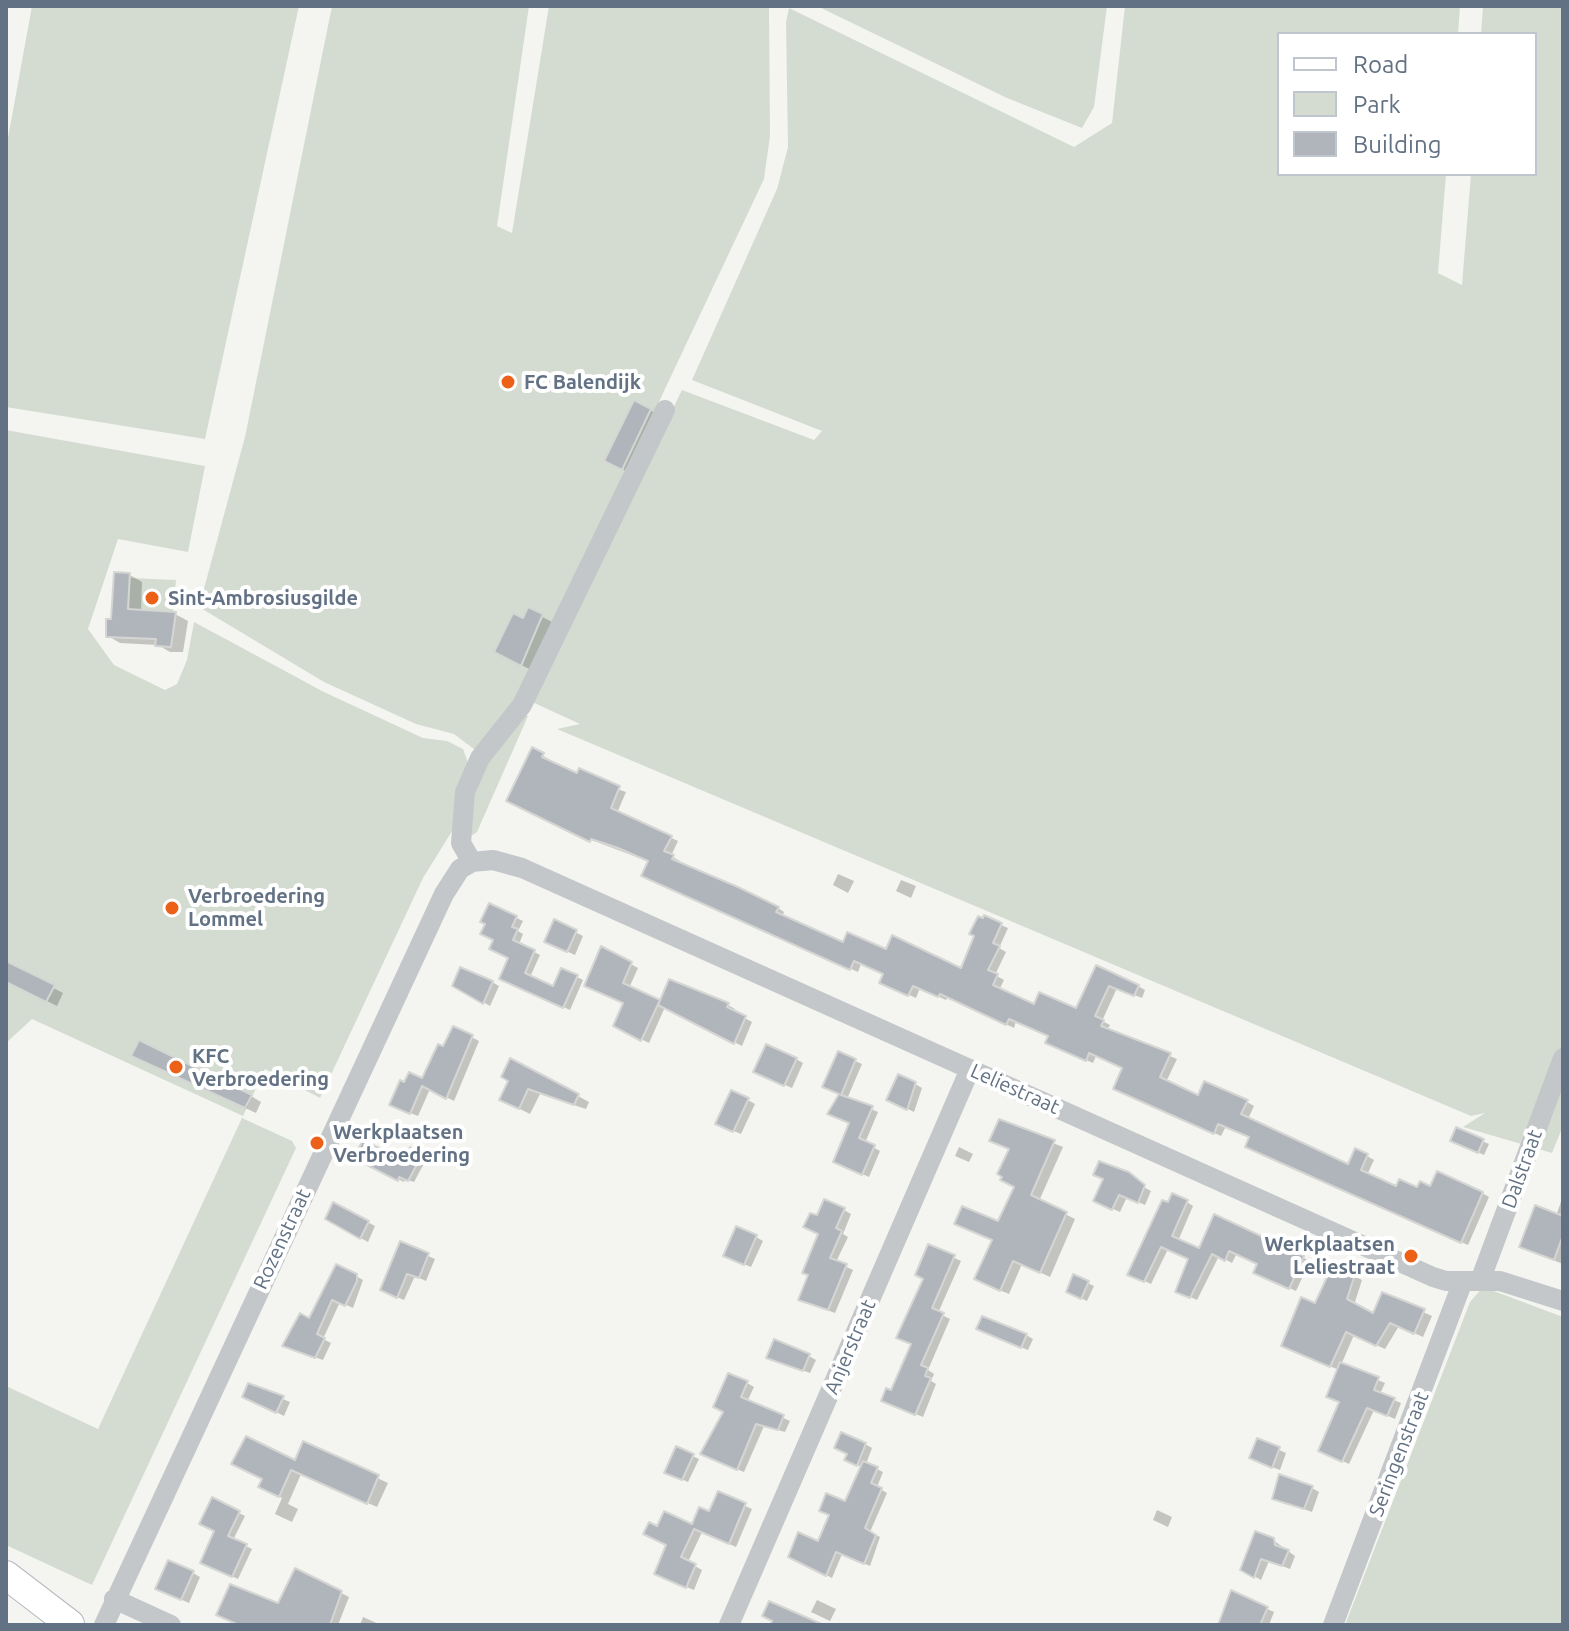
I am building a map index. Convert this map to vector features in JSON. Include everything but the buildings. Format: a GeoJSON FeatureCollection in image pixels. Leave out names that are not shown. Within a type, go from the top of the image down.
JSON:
{"type":"FeatureCollection","features":[{"type":"Feature","properties":{"kind":"main road"},"geometry":{"type":"LineString","coordinates":[[6,1575],[71,1624]]}},
{"type":"Feature","properties":{"kind":"main road"},"geometry":{"type":"LineString","coordinates":[[6,1596],[71,1624]]}},
{"type":"Feature","properties":{"kind":"street"},"geometry":{"type":"LineString","coordinates":[[472,862],[461,843],[460,816],[465,792],[480,758],[522,705],[665,410]]}},
{"type":"Feature","properties":{"kind":"street","name":"Leliestraat"},"geometry":{"type":"LineString","coordinates":[[472,862],[493,860],[522,868],[1433,1277],[1524,1286],[1563,1301]]}},
{"type":"Feature","properties":{"kind":"street","name":"Rozenstraat"},"geometry":{"type":"LineString","coordinates":[[104,1625],[444,894],[460,869],[472,862]]}},
{"type":"Feature","properties":{"kind":"street","name":"Dalstraat"},"geometry":{"type":"LineString","coordinates":[[1471,1281],[1563,1058]]}},
{"type":"Feature","properties":{"kind":"street","name":"Anjerstraat"},"geometry":{"type":"LineString","coordinates":[[729,1625],[970,1069]]}},
{"type":"Feature","properties":{"kind":"street","name":"Seringenstraat"},"geometry":{"type":"LineString","coordinates":[[1333,1625],[1471,1281]]}},
{"type":"Feature","properties":{"kind":"street"},"geometry":{"type":"LineString","coordinates":[[114,1599],[171,1625]]}},
{"type":"Feature","properties":{"kind":"green space"},"geometry":{"type":"Polygon","coordinates":[[[32,6],[299,6],[205,439],[6,407],[6,149],[32,6]]]}},
{"type":"Feature","properties":{"kind":"green space"},"geometry":{"type":"Polygon","coordinates":[[[332,6],[529,6],[497,226],[512,233],[549,6],[769,6],[770,136],[764,179],[516,705],[479,753],[454,734],[416,724],[324,682],[199,607],[245,437],[332,6]]]}},
{"type":"Feature","properties":{"kind":"green space"},"geometry":{"type":"Polygon","coordinates":[[[817,6],[1107,6],[1094,107],[1082,128],[1007,98],[817,6]]]}},
{"type":"Feature","properties":{"kind":"green space"},"geometry":{"type":"Polygon","coordinates":[[[1125,6],[1460,6],[1458,32],[1277,32],[1277,176],[1446,176],[1438,273],[1462,285],[1471,176],[1537,176],[1537,32],[1481,32],[1483,6],[1563,6],[1563,1126],[1552,1153],[1463,1127],[1485,1113],[1471,1116],[557,729],[580,724],[530,701],[682,390],[814,440],[822,431],[692,380],[777,189],[788,147],[786,22],[789,8],[1074,147],[1112,123],[1125,6]]]}},
{"type":"Feature","properties":{"kind":"green space","name":"Verbroedering Lommel"},"geometry":{"type":"Polygon","coordinates":[[[6,430],[205,466],[188,552],[118,539],[88,629],[114,665],[165,690],[177,684],[187,660],[194,622],[324,692],[423,738],[447,741],[463,749],[470,768],[454,828],[423,878],[320,1098],[265,1069],[243,1116],[32,1019],[6,1043],[6,430]]]}},
{"type":"Feature","properties":{"kind":"green space","name":"Sint-Ambrosiusgilde"},"geometry":{"type":"Polygon","coordinates":[[[130,578],[176,580],[173,612],[128,610],[130,578]]]}},
{"type":"Feature","properties":{"kind":"green space"},"geometry":{"type":"Polygon","coordinates":[[[521,714],[528,716],[477,832],[471,836],[469,795],[488,758],[521,714]]]}},
{"type":"Feature","properties":{"kind":"green space"},"geometry":{"type":"Polygon","coordinates":[[[242,1118],[292,1141],[296,1148],[92,1585],[6,1545],[6,1386],[98,1429],[242,1118]]]}},
{"type":"Feature","properties":{"kind":"green space"},"geometry":{"type":"Polygon","coordinates":[[[1483,1287],[1563,1317],[1563,1625],[1345,1625],[1470,1302],[1483,1287]]]}},
{"type":"Feature","properties":{"kind":"place","name":"FC Balendijk"},"geometry":{"type":"Point","coordinates":[508,382]}},
{"type":"Feature","properties":{"kind":"place","name":"Sint-Ambrosiusgilde"},"geometry":{"type":"Point","coordinates":[152,598]}},
{"type":"Feature","properties":{"kind":"place","name":"Verbroedering Lommel"},"geometry":{"type":"Point","coordinates":[172,908]}},
{"type":"Feature","properties":{"kind":"place","name":"KFC Verbroedering"},"geometry":{"type":"Point","coordinates":[176,1067]}},
{"type":"Feature","properties":{"kind":"place","name":"Werkplaatsen Verbroedering"},"geometry":{"type":"Point","coordinates":[317,1143]}},
{"type":"Feature","properties":{"kind":"place","name":"Werkplaatsen Leliestraat"},"geometry":{"type":"Point","coordinates":[1411,1256]}}]}
